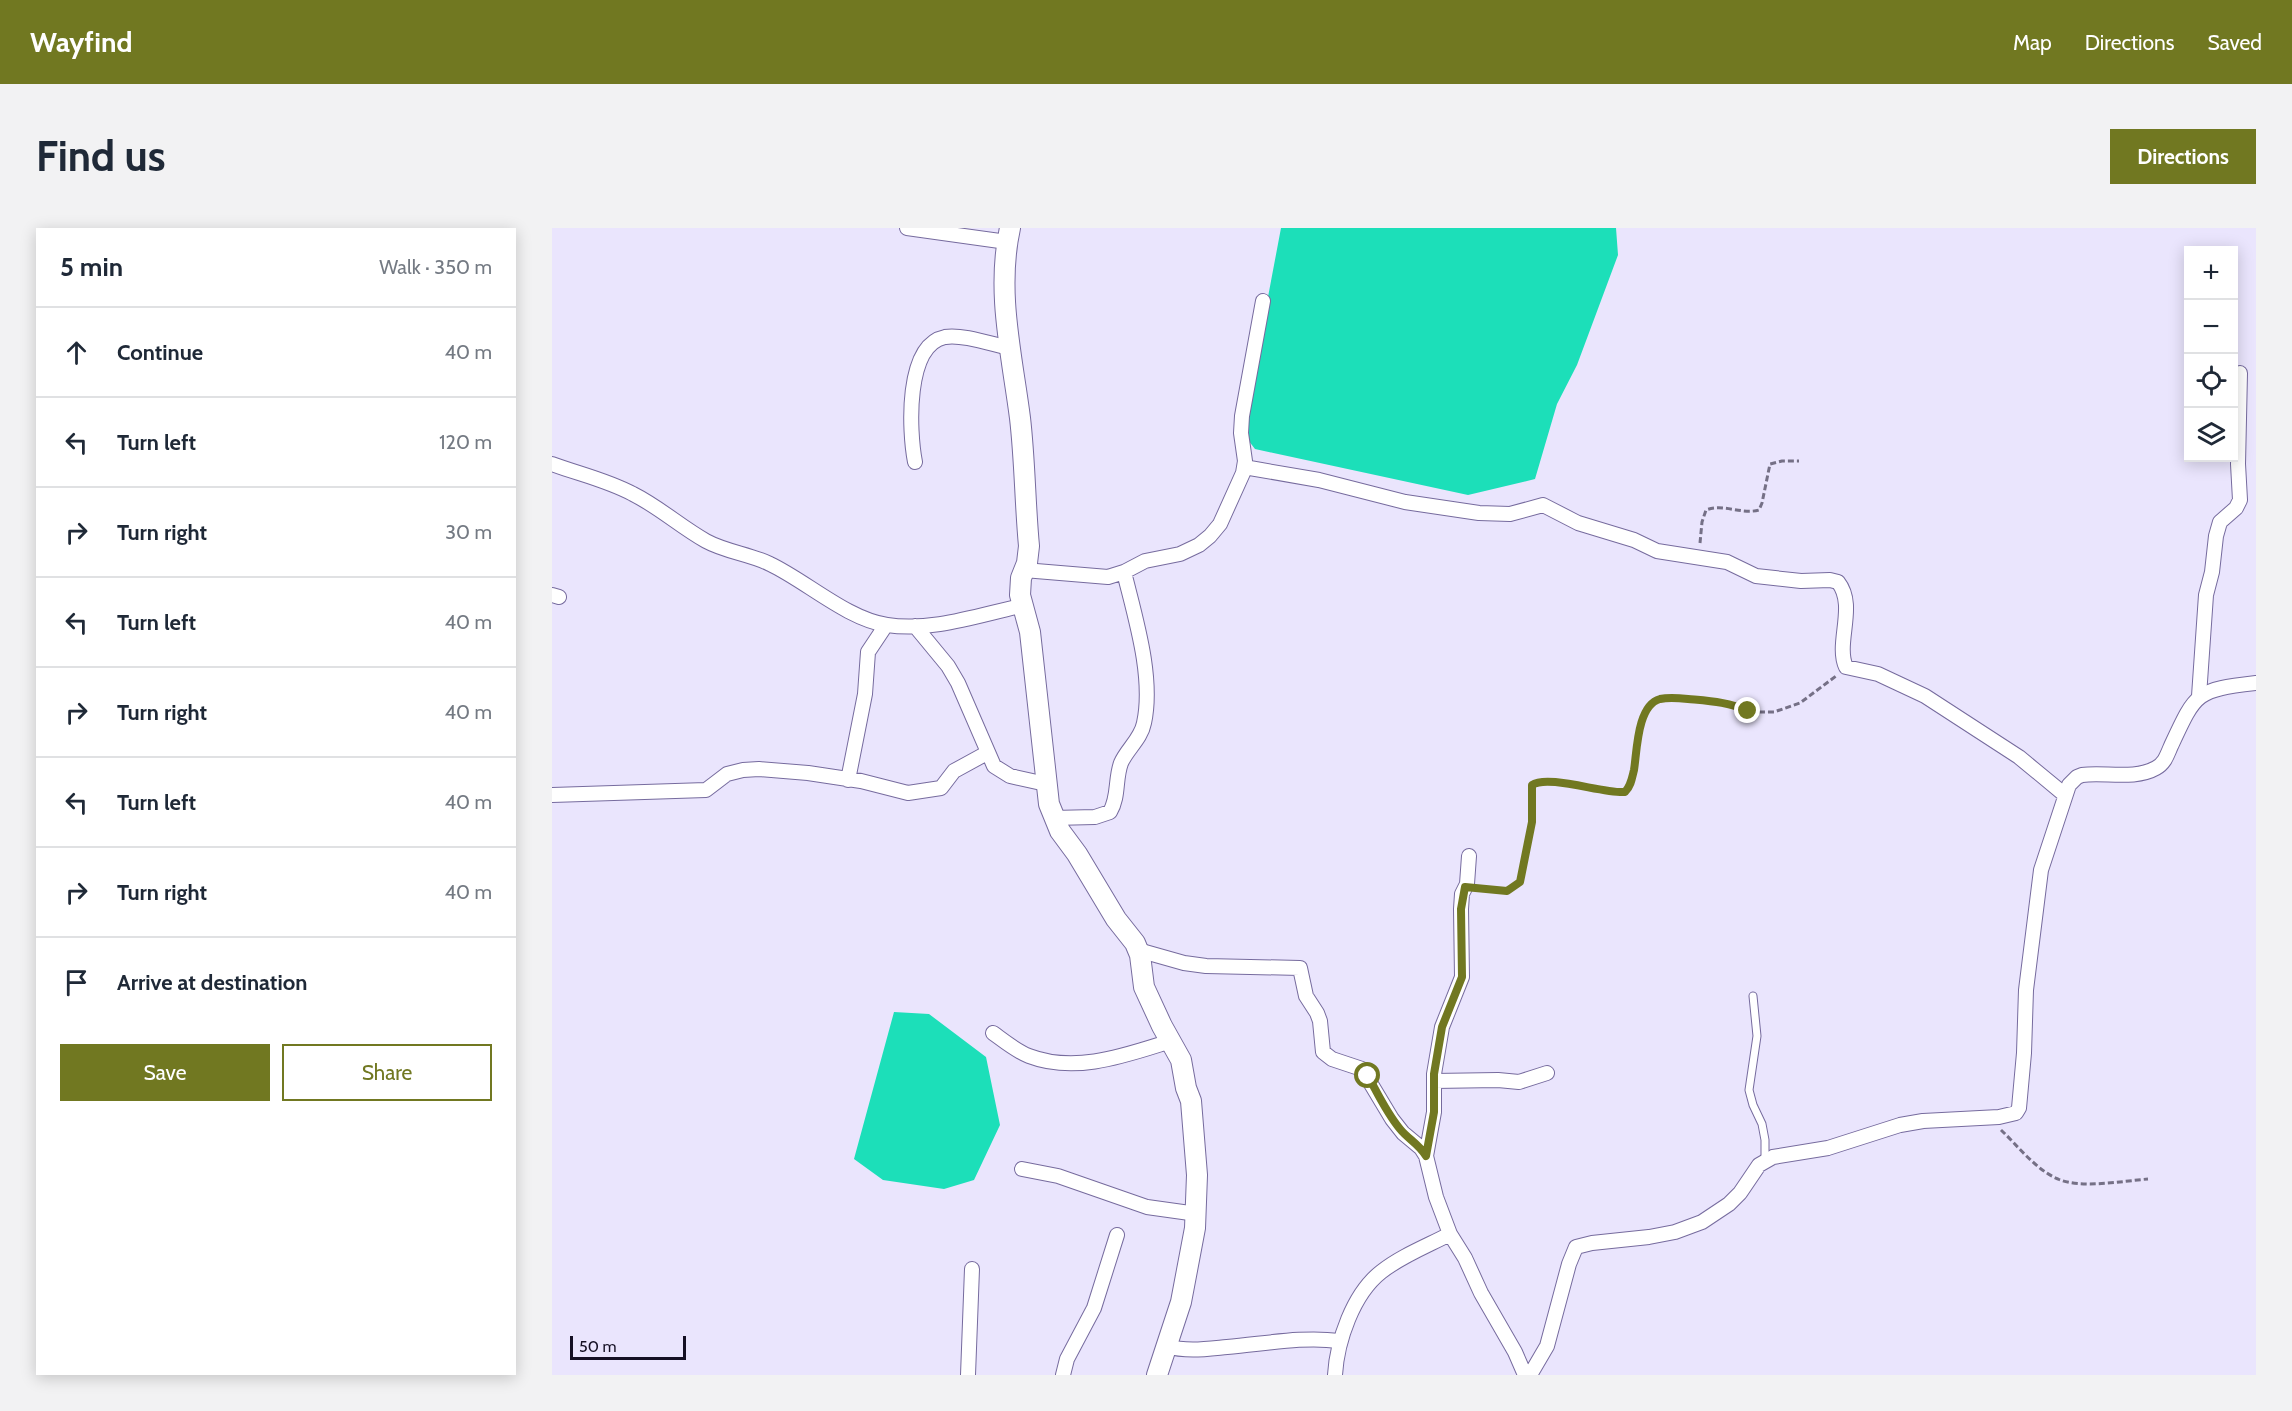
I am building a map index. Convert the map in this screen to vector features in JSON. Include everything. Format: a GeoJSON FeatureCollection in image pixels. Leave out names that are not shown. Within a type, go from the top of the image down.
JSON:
{"type":"FeatureCollection","features":[{"type":"Feature","properties":{"kind":"street"},"geometry":{"type":"LineString","coordinates":[[908,228],[1009,235],[1004,302],[1023,455],[1029,546],[1020,587],[1022,606],[1030,632],[1049,804],[1053,818],[1138,950],[1144,987],[1181,1060],[1191,1101],[1197,1174],[1197,1214],[1188,1270],[1157,1375]]}},
{"type":"Feature","properties":{"kind":"street"},"geometry":{"type":"LineString","coordinates":[[1024,570],[1108,577],[1145,561],[1189,551],[1210,536],[1220,524],[1244,467],[1241,439],[1242,416],[1263,301]]}},
{"type":"Feature","properties":{"kind":"street"},"geometry":{"type":"LineString","coordinates":[[915,462],[912,423],[917,370],[924,351],[938,339],[948,337],[1009,348]]}},
{"type":"Feature","properties":{"kind":"street"},"geometry":{"type":"LineString","coordinates":[[2199,696],[2206,595],[2212,572],[2214,546],[2220,522],[2236,508],[2240,500],[2238,464],[2240,373]]}},
{"type":"Feature","properties":{"kind":"street"},"geometry":{"type":"LineString","coordinates":[[552,464],[619,487],[666,513],[706,541],[768,563],[827,599],[867,619],[886,625],[915,626],[1022,606]]}},
{"type":"Feature","properties":{"kind":"street"},"geometry":{"type":"LineString","coordinates":[[1244,467],[1319,480],[1405,502],[1479,513],[1510,514],[1543,506],[1578,523],[1634,540],[1657,551],[1733,564],[1756,576],[1838,582],[1843,589],[1845,604],[1843,651],[1846,667],[1878,674],[1925,696],[2019,757],[2065,795]]}},
{"type":"Feature","properties":{"kind":"street"},"geometry":{"type":"LineString","coordinates":[[1053,818],[1095,817],[1110,812],[1116,797],[1122,761],[1144,724],[1144,671],[1124,572]]}},
{"type":"Feature","properties":{"kind":"street"},"geometry":{"type":"LineString","coordinates":[[848,780],[865,694],[868,652],[886,625]]}},
{"type":"Feature","properties":{"kind":"street"},"geometry":{"type":"LineString","coordinates":[[915,626],[948,666],[958,683],[994,766],[1001,772],[1020,780],[1046,784]]}},
{"type":"Feature","properties":{"kind":"street"},"geometry":{"type":"LineString","coordinates":[[1530,1375],[1547,1346],[1569,1264],[1576,1247],[1649,1237],[1696,1225],[1729,1204],[1765,1160],[1783,1154],[1828,1148],[1900,1125],[1923,1121],[2012,1115],[2019,1108],[2026,990],[2041,870],[2069,785],[2077,777],[2090,774],[2144,773],[2160,765],[2165,761],[2188,709],[2199,696],[2215,690],[2256,683]]}},
{"type":"Feature","properties":{"kind":"street"},"geometry":{"type":"LineString","coordinates":[[552,795],[706,790],[727,774],[743,770],[808,772],[876,783],[908,793],[937,790],[945,785],[954,771],[987,753]]}},
{"type":"Feature","properties":{"kind":"street"},"geometry":{"type":"LineString","coordinates":[[1426,1156],[1434,1112],[1435,1062],[1442,1027],[1462,977],[1461,909],[1469,856]]}},
{"type":"Feature","properties":{"kind":"street"},"geometry":{"type":"LineString","coordinates":[[1138,950],[1184,963],[1206,966],[1300,968],[1306,996],[1317,1012],[1320,1022],[1323,1052],[1332,1059],[1362,1069],[1392,1119],[1403,1133],[1421,1148],[1426,1156],[1436,1197],[1450,1234],[1465,1258],[1480,1293],[1515,1352],[1525,1375]]}},
{"type":"Feature","properties":{"kind":"street"},"geometry":{"type":"LineString","coordinates":[[993,1033],[1028,1055],[1063,1062],[1098,1061],[1171,1041]]}},
{"type":"Feature","properties":{"kind":"street"},"geometry":{"type":"LineString","coordinates":[[1434,1081],[1519,1082],[1547,1073]]}},
{"type":"Feature","properties":{"kind":"street"},"geometry":{"type":"LineString","coordinates":[[1022,1169],[1058,1176],[1147,1207],[1197,1214]]}},
{"type":"Feature","properties":{"kind":"street"},"geometry":{"type":"LineString","coordinates":[[1335,1375],[1339,1341],[1371,1282],[1380,1272],[1398,1260],[1450,1234]]}},
{"type":"Feature","properties":{"kind":"street"},"geometry":{"type":"LineString","coordinates":[[1063,1375],[1067,1359],[1094,1308],[1117,1235]]}},
{"type":"Feature","properties":{"kind":"street"},"geometry":{"type":"LineString","coordinates":[[968,1375],[972,1269]]}},
{"type":"Feature","properties":{"kind":"street"},"geometry":{"type":"LineString","coordinates":[[1166,1346],[1196,1350],[1289,1341],[1339,1341]]}},
{"type":"Feature","properties":{"kind":"lane"},"geometry":{"type":"LineString","coordinates":[[1753,996],[1757,1036],[1749,1090],[1762,1124],[1765,1160]]}},
{"type":"Feature","properties":{"kind":"path"},"geometry":{"type":"LineString","coordinates":[[1695,556],[1699,548],[1706,510],[1714,507],[1759,510],[1770,464],[1799,461]]}},
{"type":"Feature","properties":{"kind":"path"},"geometry":{"type":"LineString","coordinates":[[1465,887],[1507,891],[1520,882],[1532,822],[1532,785],[1534,783],[1579,785],[1620,792],[1628,790],[1638,748],[1638,728],[1654,701],[1676,698],[1729,704],[1756,712],[1782,711],[1800,703],[1846,667]]}},
{"type":"Feature","properties":{"kind":"path"},"geometry":{"type":"LineString","coordinates":[[1989,1118],[2044,1171],[2059,1180],[2086,1183],[2148,1179]]}},
{"type":"Feature","properties":{"kind":"shaded area"},"geometry":{"type":"Polygon","coordinates":[[[1281,228],[1616,228],[1618,255],[1577,365],[1557,404],[1535,479],[1468,495],[1255,449],[1245,436],[1248,403],[1281,228]]]}},
{"type":"Feature","properties":{"kind":"shaded area"},"geometry":{"type":"Polygon","coordinates":[[[894,1012],[929,1014],[986,1057],[1000,1125],[974,1180],[944,1189],[883,1180],[854,1159],[894,1012]]]}},
{"type":"Feature","properties":{"kind":"route"},"geometry":{"type":"LineString","coordinates":[[1368,1076],[1392,1119],[1426,1156],[1434,1112],[1435,1062],[1442,1027],[1462,977],[1460,921],[1462,894],[1465,887],[1507,891],[1520,882],[1532,822],[1532,785],[1538,782],[1558,783],[1625,792],[1629,788],[1633,774],[1638,748],[1638,728],[1654,701],[1676,698],[1737,705],[1748,711]]}}]}
